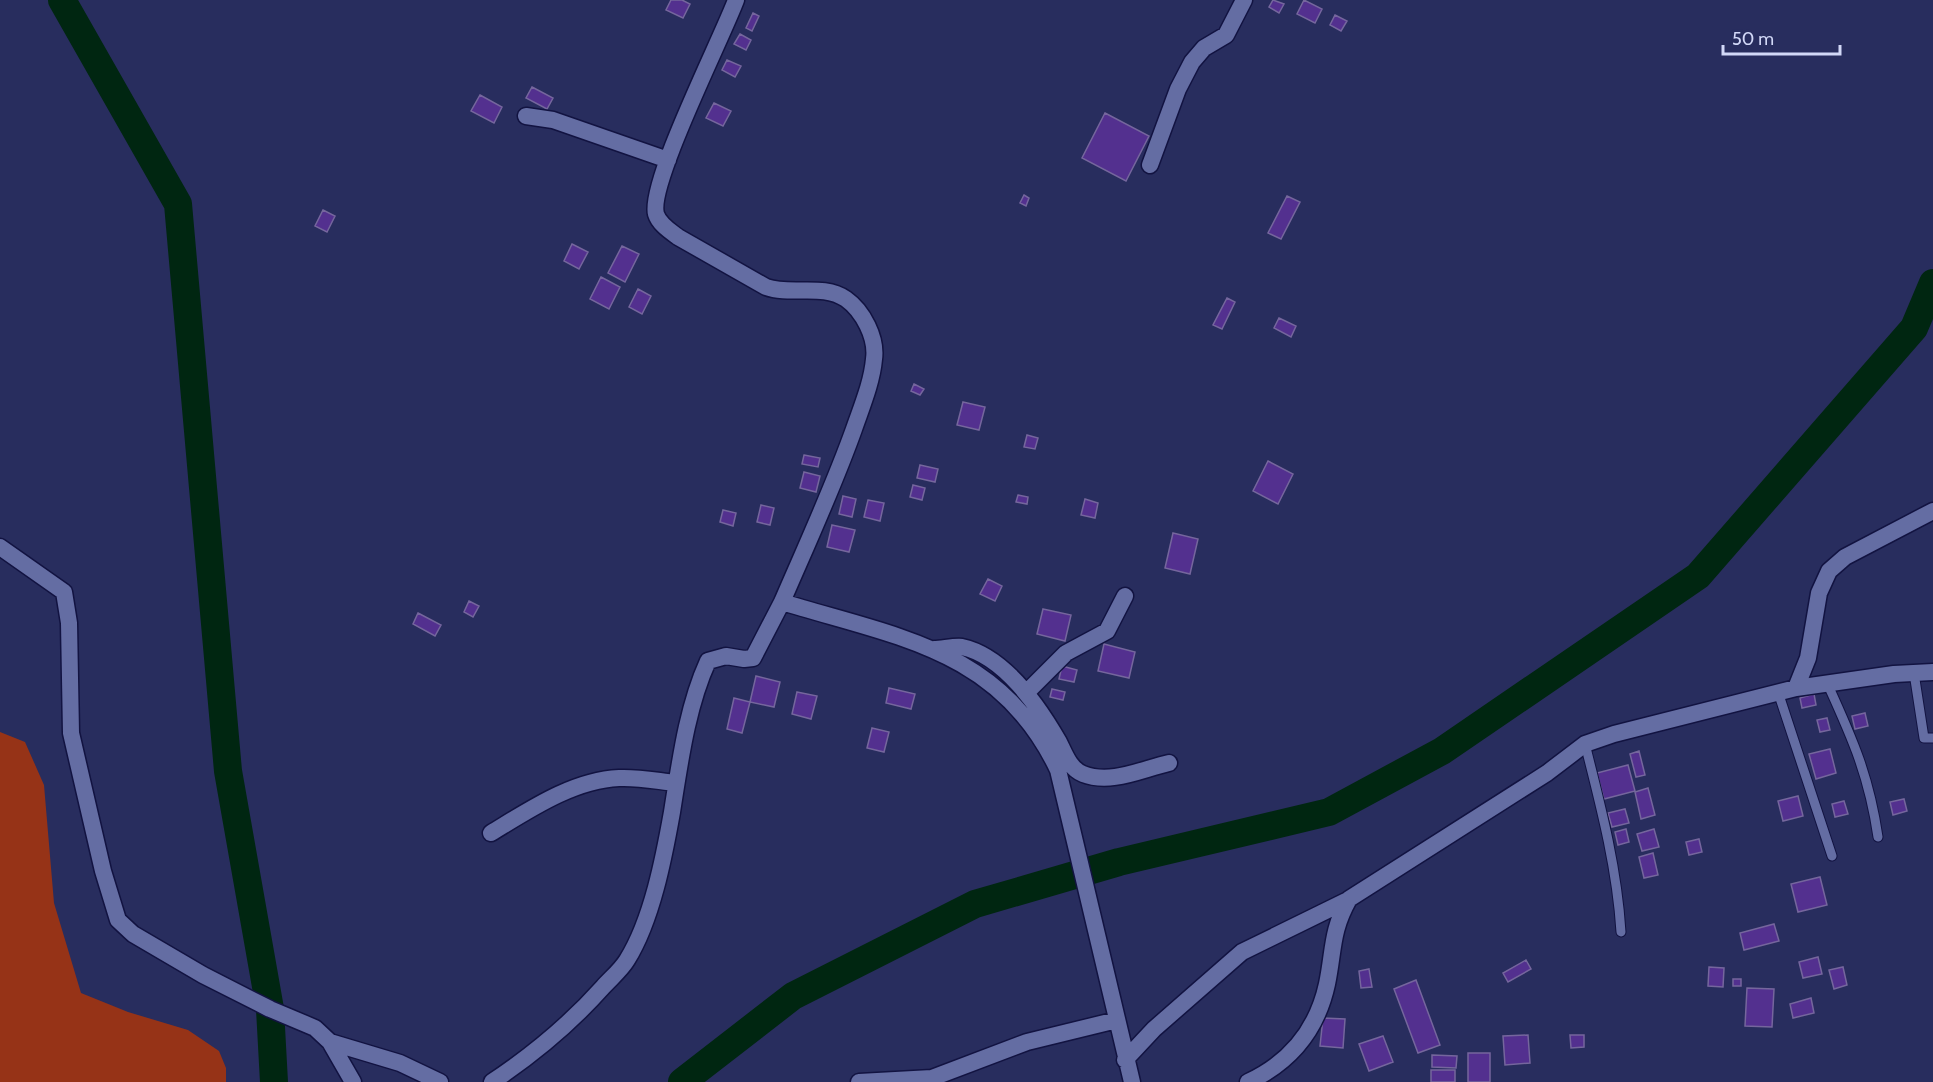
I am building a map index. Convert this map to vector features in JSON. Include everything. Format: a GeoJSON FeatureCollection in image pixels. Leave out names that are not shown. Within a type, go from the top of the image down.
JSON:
{"type":"FeatureCollection","features":[{"type":"Feature","properties":{"kind":"street"},"geometry":{"type":"LineString","coordinates":[[492,1082],[530,1057],[578,1014],[627,961],[642,928],[656,882],[688,725],[708,661],[726,656],[753,658],[782,602],[837,476],[865,397],[875,358],[873,337],[857,311],[846,299],[818,290],[781,292],[766,287],[745,277],[665,228],[656,215],[656,202],[668,160],[736,0]]}},
{"type":"Feature","properties":{"kind":"street"},"geometry":{"type":"LineString","coordinates":[[1150,165],[1178,89],[1192,62],[1204,48],[1226,35],[1244,0]]}},
{"type":"Feature","properties":{"kind":"street"},"geometry":{"type":"LineString","coordinates":[[526,116],[552,120],[668,160]]}},
{"type":"Feature","properties":{"kind":"street"},"geometry":{"type":"LineString","coordinates":[[1796,688],[1808,658],[1819,593],[1829,571],[1845,557],[1933,511]]}},
{"type":"Feature","properties":{"kind":"street"},"geometry":{"type":"LineString","coordinates":[[0,547],[64,592],[69,623],[71,733],[103,872],[118,920],[133,934],[162,952],[270,1010],[315,1028],[330,1042],[353,1082]]}},
{"type":"Feature","properties":{"kind":"street"},"geometry":{"type":"LineString","coordinates":[[1026,693],[1066,653],[1107,631],[1125,596]]}},
{"type":"Feature","properties":{"kind":"street"},"geometry":{"type":"LineString","coordinates":[[782,602],[827,617],[890,633],[975,670],[1004,693],[1034,726],[1058,770],[1132,1082]]}},
{"type":"Feature","properties":{"kind":"street"},"geometry":{"type":"LineString","coordinates":[[933,650],[961,647],[1008,672],[1026,693],[1067,759],[1076,770],[1085,775],[1120,777],[1169,763]]}},
{"type":"Feature","properties":{"kind":"street"},"geometry":{"type":"LineString","coordinates":[[1125,1060],[1154,1029],[1242,952],[1330,911],[1547,772],[1585,744],[1614,734],[1796,688],[1933,672]]}},
{"type":"Feature","properties":{"kind":"street"},"geometry":{"type":"LineString","coordinates":[[491,833],[543,802],[595,782],[637,778],[676,783]]}},
{"type":"Feature","properties":{"kind":"street"},"geometry":{"type":"LineString","coordinates":[[1248,1082],[1269,1072],[1296,1050],[1311,1028],[1326,985],[1338,920],[1349,899]]}},
{"type":"Feature","properties":{"kind":"street"},"geometry":{"type":"LineString","coordinates":[[858,1082],[932,1078],[1027,1042],[1115,1014]]}},
{"type":"Feature","properties":{"kind":"street"},"geometry":{"type":"LineString","coordinates":[[330,1042],[400,1064],[440,1082]]}},
{"type":"Feature","properties":{"kind":"lane"},"geometry":{"type":"LineString","coordinates":[[1914,673],[1924,738],[1933,738]]}},
{"type":"Feature","properties":{"kind":"lane"},"geometry":{"type":"LineString","coordinates":[[1828,685],[1862,761],[1872,796],[1878,837]]}},
{"type":"Feature","properties":{"kind":"lane"},"geometry":{"type":"LineString","coordinates":[[1778,692],[1832,856]]}},
{"type":"Feature","properties":{"kind":"lane"},"geometry":{"type":"LineString","coordinates":[[1585,744],[1612,851],[1618,887],[1621,932]]}},
{"type":"Feature","properties":{"kind":"shaded area"},"geometry":{"type":"Polygon","coordinates":[[[0,732],[25,742],[44,785],[54,903],[81,993],[128,1012],[188,1030],[219,1051],[226,1068],[226,1082],[0,1082],[0,732]]]}},
{"type":"Feature","properties":{"kind":"building"},"geometry":{"type":"Polygon","coordinates":[[[671,0],[682,0],[690,4],[683,18],[666,10],[671,0]]]}},
{"type":"Feature","properties":{"kind":"building"},"geometry":{"type":"Polygon","coordinates":[[[1273,0],[1284,4],[1279,13],[1269,7],[1273,0]]]}},
{"type":"Feature","properties":{"kind":"building"},"geometry":{"type":"Polygon","coordinates":[[[1304,0],[1322,9],[1315,23],[1297,14],[1304,0]]]}},
{"type":"Feature","properties":{"kind":"building"},"geometry":{"type":"Polygon","coordinates":[[[753,13],[759,16],[752,31],[746,28],[753,13]]]}},
{"type":"Feature","properties":{"kind":"building"},"geometry":{"type":"Polygon","coordinates":[[[1335,15],[1347,21],[1341,31],[1330,25],[1335,15]]]}},
{"type":"Feature","properties":{"kind":"building"},"geometry":{"type":"Polygon","coordinates":[[[740,34],[751,40],[746,50],[734,44],[740,34]]]}},
{"type":"Feature","properties":{"kind":"building"},"geometry":{"type":"Polygon","coordinates":[[[727,60],[741,66],[735,77],[722,70],[727,60]]]}},
{"type":"Feature","properties":{"kind":"building"},"geometry":{"type":"Polygon","coordinates":[[[532,87],[553,98],[547,109],[526,98],[532,87]]]}},
{"type":"Feature","properties":{"kind":"building"},"geometry":{"type":"Polygon","coordinates":[[[480,95],[502,107],[494,123],[471,111],[480,95]]]}},
{"type":"Feature","properties":{"kind":"building"},"geometry":{"type":"Polygon","coordinates":[[[714,103],[731,111],[723,126],[706,118],[714,103]]]}},
{"type":"Feature","properties":{"kind":"building"},"geometry":{"type":"Polygon","coordinates":[[[1105,113],[1149,136],[1126,181],[1082,158],[1105,113]]]}},
{"type":"Feature","properties":{"kind":"building"},"geometry":{"type":"Polygon","coordinates":[[[1024,195],[1029,198],[1026,206],[1020,203],[1024,195]]]}},
{"type":"Feature","properties":{"kind":"building"},"geometry":{"type":"Polygon","coordinates":[[[1287,196],[1300,202],[1281,239],[1268,233],[1287,196]]]}},
{"type":"Feature","properties":{"kind":"building"},"geometry":{"type":"Polygon","coordinates":[[[323,210],[335,216],[327,232],[315,226],[323,210]]]}},
{"type":"Feature","properties":{"kind":"building"},"geometry":{"type":"Polygon","coordinates":[[[572,244],[588,252],[579,269],[564,261],[572,244]]]}},
{"type":"Feature","properties":{"kind":"building"},"geometry":{"type":"Polygon","coordinates":[[[622,246],[639,254],[625,282],[608,273],[622,246]]]}},
{"type":"Feature","properties":{"kind":"building"},"geometry":{"type":"Polygon","coordinates":[[[601,277],[620,287],[609,309],[590,299],[601,277]]]}},
{"type":"Feature","properties":{"kind":"building"},"geometry":{"type":"Polygon","coordinates":[[[638,289],[651,296],[642,314],[629,307],[638,289]]]}},
{"type":"Feature","properties":{"kind":"building"},"geometry":{"type":"Polygon","coordinates":[[[1227,298],[1235,302],[1222,329],[1213,325],[1227,298]]]}},
{"type":"Feature","properties":{"kind":"building"},"geometry":{"type":"Polygon","coordinates":[[[1279,318],[1296,326],[1291,337],[1274,328],[1279,318]]]}},
{"type":"Feature","properties":{"kind":"building"},"geometry":{"type":"Polygon","coordinates":[[[914,384],[924,389],[920,395],[911,391],[914,384]]]}},
{"type":"Feature","properties":{"kind":"building"},"geometry":{"type":"Polygon","coordinates":[[[963,402],[985,407],[979,430],[957,425],[963,402]]]}},
{"type":"Feature","properties":{"kind":"building"},"geometry":{"type":"Polygon","coordinates":[[[1027,435],[1038,438],[1035,449],[1024,447],[1027,435]]]}},
{"type":"Feature","properties":{"kind":"building"},"geometry":{"type":"Polygon","coordinates":[[[804,455],[820,458],[818,467],[802,464],[804,455]]]}},
{"type":"Feature","properties":{"kind":"building"},"geometry":{"type":"Polygon","coordinates":[[[1268,461],[1293,474],[1278,504],[1253,491],[1268,461]]]}},
{"type":"Feature","properties":{"kind":"building"},"geometry":{"type":"Polygon","coordinates":[[[920,465],[938,469],[935,482],[917,478],[920,465]]]}},
{"type":"Feature","properties":{"kind":"building"},"geometry":{"type":"Polygon","coordinates":[[[804,472],[820,476],[816,492],[800,488],[804,472]]]}},
{"type":"Feature","properties":{"kind":"building"},"geometry":{"type":"Polygon","coordinates":[[[913,485],[925,488],[922,500],[910,497],[913,485]]]}},
{"type":"Feature","properties":{"kind":"building"},"geometry":{"type":"Polygon","coordinates":[[[1018,495],[1028,497],[1027,504],[1016,502],[1018,495]]]}},
{"type":"Feature","properties":{"kind":"building"},"geometry":{"type":"Polygon","coordinates":[[[843,496],[856,499],[852,517],[839,514],[843,496]]]}},
{"type":"Feature","properties":{"kind":"building"},"geometry":{"type":"Polygon","coordinates":[[[1085,499],[1098,503],[1095,518],[1081,515],[1085,499]]]}},
{"type":"Feature","properties":{"kind":"building"},"geometry":{"type":"Polygon","coordinates":[[[868,500],[884,503],[880,521],[864,517],[868,500]]]}},
{"type":"Feature","properties":{"kind":"building"},"geometry":{"type":"Polygon","coordinates":[[[761,505],[774,508],[770,525],[757,522],[761,505]]]}},
{"type":"Feature","properties":{"kind":"building"},"geometry":{"type":"Polygon","coordinates":[[[723,510],[736,513],[733,526],[720,522],[723,510]]]}},
{"type":"Feature","properties":{"kind":"building"},"geometry":{"type":"Polygon","coordinates":[[[832,525],[855,530],[849,552],[827,547],[832,525]]]}},
{"type":"Feature","properties":{"kind":"building"},"geometry":{"type":"Polygon","coordinates":[[[1173,533],[1198,539],[1190,574],[1165,568],[1173,533]]]}},
{"type":"Feature","properties":{"kind":"building"},"geometry":{"type":"Polygon","coordinates":[[[988,579],[1002,586],[995,601],[980,594],[988,579]]]}},
{"type":"Feature","properties":{"kind":"building"},"geometry":{"type":"Polygon","coordinates":[[[469,601],[479,606],[473,617],[464,612],[469,601]]]}},
{"type":"Feature","properties":{"kind":"building"},"geometry":{"type":"Polygon","coordinates":[[[1043,609],[1071,615],[1065,641],[1037,634],[1043,609]]]}},
{"type":"Feature","properties":{"kind":"building"},"geometry":{"type":"Polygon","coordinates":[[[418,613],[441,625],[435,636],[413,624],[418,613]]]}},
{"type":"Feature","properties":{"kind":"building"},"geometry":{"type":"Polygon","coordinates":[[[1104,644],[1135,652],[1129,678],[1098,671],[1104,644]]]}},
{"type":"Feature","properties":{"kind":"building"},"geometry":{"type":"Polygon","coordinates":[[[1062,666],[1077,670],[1074,682],[1059,679],[1062,666]]]}},
{"type":"Feature","properties":{"kind":"building"},"geometry":{"type":"Polygon","coordinates":[[[756,676],[780,682],[774,707],[750,702],[756,676]]]}},
{"type":"Feature","properties":{"kind":"building"},"geometry":{"type":"Polygon","coordinates":[[[889,688],[915,694],[911,709],[886,703],[889,688]]]}},
{"type":"Feature","properties":{"kind":"building"},"geometry":{"type":"Polygon","coordinates":[[[1052,689],[1065,692],[1063,700],[1050,697],[1052,689]]]}},
{"type":"Feature","properties":{"kind":"building"},"geometry":{"type":"Polygon","coordinates":[[[797,692],[817,696],[811,719],[792,714],[797,692]]]}},
{"type":"Feature","properties":{"kind":"building"},"geometry":{"type":"Polygon","coordinates":[[[1814,694],[1816,705],[1802,708],[1800,698],[1814,694]]]}},
{"type":"Feature","properties":{"kind":"building"},"geometry":{"type":"Polygon","coordinates":[[[734,698],[750,702],[742,733],[727,729],[734,698]]]}},
{"type":"Feature","properties":{"kind":"building"},"geometry":{"type":"Polygon","coordinates":[[[1865,713],[1868,726],[1855,729],[1852,716],[1865,713]]]}},
{"type":"Feature","properties":{"kind":"building"},"geometry":{"type":"Polygon","coordinates":[[[1827,718],[1830,730],[1820,732],[1817,720],[1827,718]]]}},
{"type":"Feature","properties":{"kind":"building"},"geometry":{"type":"Polygon","coordinates":[[[872,728],[889,732],[884,752],[867,748],[872,728]]]}},
{"type":"Feature","properties":{"kind":"building"},"geometry":{"type":"Polygon","coordinates":[[[1830,749],[1836,773],[1816,779],[1809,754],[1830,749]]]}},
{"type":"Feature","properties":{"kind":"building"},"geometry":{"type":"Polygon","coordinates":[[[1639,751],[1645,775],[1636,777],[1630,754],[1639,751]]]}},
{"type":"Feature","properties":{"kind":"building"},"geometry":{"type":"Polygon","coordinates":[[[1628,765],[1635,791],[1604,799],[1597,773],[1628,765]]]}},
{"type":"Feature","properties":{"kind":"building"},"geometry":{"type":"Polygon","coordinates":[[[1648,788],[1655,815],[1641,819],[1635,792],[1648,788]]]}},
{"type":"Feature","properties":{"kind":"building"},"geometry":{"type":"Polygon","coordinates":[[[1798,796],[1803,816],[1783,821],[1778,801],[1798,796]]]}},
{"type":"Feature","properties":{"kind":"building"},"geometry":{"type":"Polygon","coordinates":[[[1904,799],[1907,811],[1893,815],[1890,802],[1904,799]]]}},
{"type":"Feature","properties":{"kind":"building"},"geometry":{"type":"Polygon","coordinates":[[[1844,801],[1848,814],[1835,817],[1832,804],[1844,801]]]}},
{"type":"Feature","properties":{"kind":"building"},"geometry":{"type":"Polygon","coordinates":[[[1625,809],[1629,823],[1612,827],[1608,813],[1625,809]]]}},
{"type":"Feature","properties":{"kind":"building"},"geometry":{"type":"Polygon","coordinates":[[[1626,829],[1629,842],[1618,845],[1615,832],[1626,829]]]}},
{"type":"Feature","properties":{"kind":"building"},"geometry":{"type":"Polygon","coordinates":[[[1654,829],[1659,847],[1642,851],[1637,834],[1654,829]]]}},
{"type":"Feature","properties":{"kind":"building"},"geometry":{"type":"Polygon","coordinates":[[[1699,839],[1702,852],[1689,855],[1686,842],[1699,839]]]}},
{"type":"Feature","properties":{"kind":"building"},"geometry":{"type":"Polygon","coordinates":[[[1653,853],[1658,875],[1644,878],[1639,857],[1653,853]]]}},
{"type":"Feature","properties":{"kind":"building"},"geometry":{"type":"Polygon","coordinates":[[[1820,877],[1827,905],[1798,912],[1791,884],[1820,877]]]}},
{"type":"Feature","properties":{"kind":"building"},"geometry":{"type":"Polygon","coordinates":[[[1774,924],[1779,941],[1744,950],[1740,933],[1774,924]]]}},
{"type":"Feature","properties":{"kind":"building"},"geometry":{"type":"Polygon","coordinates":[[[1818,957],[1822,974],[1803,978],[1799,962],[1818,957]]]}},
{"type":"Feature","properties":{"kind":"building"},"geometry":{"type":"Polygon","coordinates":[[[1526,960],[1531,969],[1508,982],[1503,973],[1526,960]]]}},
{"type":"Feature","properties":{"kind":"building"},"geometry":{"type":"Polygon","coordinates":[[[1709,967],[1724,968],[1723,987],[1708,986],[1709,967]]]}},
{"type":"Feature","properties":{"kind":"building"},"geometry":{"type":"Polygon","coordinates":[[[1843,967],[1847,985],[1834,989],[1829,970],[1843,967]]]}},
{"type":"Feature","properties":{"kind":"building"},"geometry":{"type":"Polygon","coordinates":[[[1369,969],[1372,987],[1361,988],[1359,971],[1369,969]]]}},
{"type":"Feature","properties":{"kind":"building"},"geometry":{"type":"Polygon","coordinates":[[[1733,979],[1741,979],[1741,986],[1733,986],[1733,979]]]}},
{"type":"Feature","properties":{"kind":"building"},"geometry":{"type":"Polygon","coordinates":[[[1416,980],[1440,1045],[1418,1053],[1394,989],[1416,980]]]}},
{"type":"Feature","properties":{"kind":"building"},"geometry":{"type":"Polygon","coordinates":[[[1747,988],[1774,989],[1772,1027],[1745,1026],[1747,988]]]}},
{"type":"Feature","properties":{"kind":"building"},"geometry":{"type":"Polygon","coordinates":[[[1811,998],[1814,1013],[1793,1018],[1790,1004],[1811,998]]]}},
{"type":"Feature","properties":{"kind":"building"},"geometry":{"type":"Polygon","coordinates":[[[1323,1018],[1345,1019],[1343,1048],[1320,1046],[1323,1018]]]}},
{"type":"Feature","properties":{"kind":"building"},"geometry":{"type":"Polygon","coordinates":[[[1528,1035],[1530,1063],[1505,1065],[1503,1036],[1528,1035]]]}},
{"type":"Feature","properties":{"kind":"building"},"geometry":{"type":"Polygon","coordinates":[[[1570,1035],[1584,1035],[1584,1047],[1571,1048],[1570,1035]]]}},
{"type":"Feature","properties":{"kind":"building"},"geometry":{"type":"Polygon","coordinates":[[[1383,1036],[1393,1062],[1369,1071],[1359,1044],[1383,1036]]]}},
{"type":"Feature","properties":{"kind":"building"},"geometry":{"type":"Polygon","coordinates":[[[1468,1053],[1490,1053],[1490,1082],[1468,1082],[1468,1053]]]}},
{"type":"Feature","properties":{"kind":"building"},"geometry":{"type":"Polygon","coordinates":[[[1432,1055],[1457,1056],[1456,1068],[1432,1067],[1432,1055]]]}},
{"type":"Feature","properties":{"kind":"building"},"geometry":{"type":"Polygon","coordinates":[[[1431,1070],[1455,1070],[1455,1082],[1431,1082],[1431,1070]]]}},
{"type":"Feature","properties":{"kind":"waterway"},"geometry":{"type":"LineString","coordinates":[[62,0],[178,204],[228,771],[270,1009],[274,1082]]}},
{"type":"Feature","properties":{"kind":"waterway"},"geometry":{"type":"LineString","coordinates":[[682,1082],[793,996],[975,904],[1119,862],[1329,812],[1442,751],[1698,576],[1914,328],[1933,283]]}}]}
